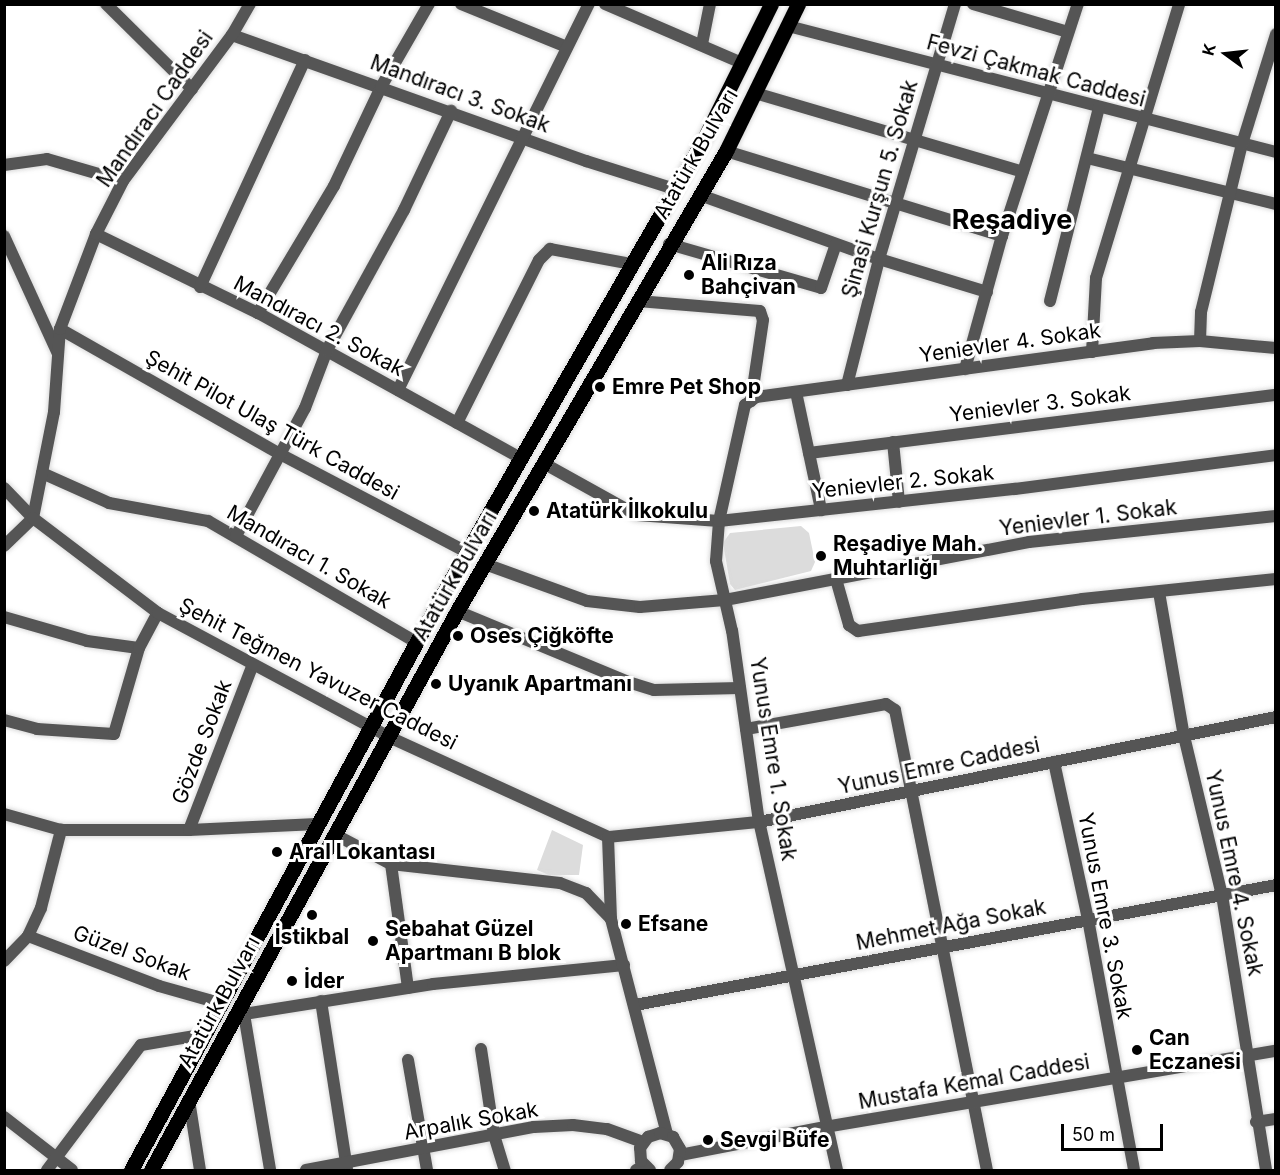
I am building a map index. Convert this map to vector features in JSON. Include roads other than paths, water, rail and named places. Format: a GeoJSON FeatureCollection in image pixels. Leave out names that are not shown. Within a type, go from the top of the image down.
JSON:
{"type":"FeatureCollection","features":[{"type":"Feature","properties":{"kind":"main road","name":"Atatürk Bulvarı"},"geometry":{"type":"LineString","coordinates":[[131,1170],[207,1034],[416,642],[675,189],[771,4]]}},
{"type":"Feature","properties":{"kind":"main road","name":"Atatürk Bulvarı"},"geometry":{"type":"LineString","coordinates":[[151,1170],[189,1100],[243,1010],[334,834],[457,611],[545,464],[669,244],[726,151],[798,4]]}},
{"type":"Feature","properties":{"kind":"street"},"geometry":{"type":"LineString","coordinates":[[106,4],[192,89]]}},
{"type":"Feature","properties":{"kind":"street","name":"Mandıracı Caddesi"},"geometry":{"type":"LineString","coordinates":[[33,518],[54,412],[60,329],[96,234],[123,181],[232,35],[250,4]]}},
{"type":"Feature","properties":{"kind":"street"},"geometry":{"type":"LineString","coordinates":[[258,313],[334,186],[381,87],[429,4]]}},
{"type":"Feature","properties":{"kind":"street"},"geometry":{"type":"LineString","coordinates":[[461,4],[567,47]]}},
{"type":"Feature","properties":{"kind":"street"},"geometry":{"type":"LineString","coordinates":[[398,390],[589,4]]}},
{"type":"Feature","properties":{"kind":"street"},"geometry":{"type":"LineString","coordinates":[[702,44],[710,4]]}},
{"type":"Feature","properties":{"kind":"street","name":"Şinasi Kurşun 5. Sokak"},"geometry":{"type":"LineString","coordinates":[[847,385],[879,260],[935,64],[955,4]]}},
{"type":"Feature","properties":{"kind":"street"},"geometry":{"type":"LineString","coordinates":[[973,4],[1068,32]]}},
{"type":"Feature","properties":{"kind":"street"},"geometry":{"type":"LineString","coordinates":[[965,369],[1002,236],[1078,4]]}},
{"type":"Feature","properties":{"kind":"street"},"geometry":{"type":"LineString","coordinates":[[1092,352],[1096,278],[1179,4]]}},
{"type":"Feature","properties":{"kind":"street"},"geometry":{"type":"LineString","coordinates":[[612,6],[742,63]]}},
{"type":"Feature","properties":{"kind":"street","name":"Fevzi Çakmak Caddesi"},"geometry":{"type":"LineString","coordinates":[[788,27],[1275,152]]}},
{"type":"Feature","properties":{"kind":"street"},"geometry":{"type":"LineString","coordinates":[[1200,341],[1201,312],[1230,193],[1275,34]]}},
{"type":"Feature","properties":{"kind":"street","name":"Mandıracı 3. Sokak"},"geometry":{"type":"LineString","coordinates":[[232,35],[675,189]]}},
{"type":"Feature","properties":{"kind":"street"},"geometry":{"type":"LineString","coordinates":[[200,287],[305,60]]}},
{"type":"Feature","properties":{"kind":"street"},"geometry":{"type":"LineString","coordinates":[[755,93],[1023,172]]}},
{"type":"Feature","properties":{"kind":"street"},"geometry":{"type":"LineString","coordinates":[[1050,301],[1100,107]]}},
{"type":"Feature","properties":{"kind":"street"},"geometry":{"type":"LineString","coordinates":[[236,536],[305,408],[327,350],[404,210],[451,111]]}},
{"type":"Feature","properties":{"kind":"street"},"geometry":{"type":"LineString","coordinates":[[726,151],[1002,236]]}},
{"type":"Feature","properties":{"kind":"street"},"geometry":{"type":"LineString","coordinates":[[1087,158],[1275,204]]}},
{"type":"Feature","properties":{"kind":"street"},"geometry":{"type":"LineString","coordinates":[[4,165],[46,159],[123,181]]}},
{"type":"Feature","properties":{"kind":"street"},"geometry":{"type":"LineString","coordinates":[[700,195],[879,260],[987,292]]}},
{"type":"Feature","properties":{"kind":"street","name":"Mandıracı 2. Sokak"},"geometry":{"type":"LineString","coordinates":[[96,234],[200,287],[258,313],[521,458]]}},
{"type":"Feature","properties":{"kind":"street"},"geometry":{"type":"LineString","coordinates":[[4,236],[57,354]]}},
{"type":"Feature","properties":{"kind":"street"},"geometry":{"type":"LineString","coordinates":[[669,244],[821,288],[836,244]]}},
{"type":"Feature","properties":{"kind":"street"},"geometry":{"type":"LineString","coordinates":[[457,423],[539,260],[550,249],[633,264]]}},
{"type":"Feature","properties":{"kind":"street","name":"Yunus Emre 1. Sokak"},"geometry":{"type":"LineString","coordinates":[[638,301],[760,311],[763,320],[751,401],[745,405],[718,521],[716,561],[740,688],[759,822],[795,974],[825,1127],[837,1170]]}},
{"type":"Feature","properties":{"kind":"street","name":"Şehit Pilot Ulaş Türk Caddesi"},"geometry":{"type":"LineString","coordinates":[[60,329],[280,454],[467,552]]}},
{"type":"Feature","properties":{"kind":"street","name":"Yenievler 4. Sokak"},"geometry":{"type":"LineString","coordinates":[[751,401],[796,392],[1092,352],[1200,341],[1275,348]]}},
{"type":"Feature","properties":{"kind":"street"},"geometry":{"type":"LineString","coordinates":[[796,392],[821,510]]}},
{"type":"Feature","properties":{"kind":"street","name":"Yenievler 3. Sokak"},"geometry":{"type":"LineString","coordinates":[[809,453],[1275,395]]}},
{"type":"Feature","properties":{"kind":"street"},"geometry":{"type":"LineString","coordinates":[[893,442],[899,502]]}},
{"type":"Feature","properties":{"kind":"street","name":"Yenievler 2. Sokak"},"geometry":{"type":"LineString","coordinates":[[545,464],[637,515],[718,521],[899,502],[1275,455]]}},
{"type":"Feature","properties":{"kind":"street","name":"Mandıracı 1. Sokak"},"geometry":{"type":"LineString","coordinates":[[42,473],[109,503],[208,520],[416,642]]}},
{"type":"Feature","properties":{"kind":"street","name":"Şehit Teğmen Yavuzer Caddesi"},"geometry":{"type":"LineString","coordinates":[[4,488],[33,518],[159,613],[252,667],[389,737],[608,837]]}},
{"type":"Feature","properties":{"kind":"street","name":"Yenievler 1. Sokak"},"geometry":{"type":"LineString","coordinates":[[485,564],[587,602],[640,607],[725,600],[1029,543],[1275,516]]}},
{"type":"Feature","properties":{"kind":"street"},"geometry":{"type":"LineString","coordinates":[[4,546],[33,518]]}},
{"type":"Feature","properties":{"kind":"street"},"geometry":{"type":"LineString","coordinates":[[836,579],[849,625],[858,631],[1275,579]]}},
{"type":"Feature","properties":{"kind":"street","name":"Yunus Emre 4. Sokak"},"geometry":{"type":"LineString","coordinates":[[1159,592],[1184,736],[1222,895],[1250,1054],[1256,1122],[1266,1170]]}},
{"type":"Feature","properties":{"kind":"street"},"geometry":{"type":"LineString","coordinates":[[457,611],[628,682],[654,690],[740,688]]}},
{"type":"Feature","properties":{"kind":"street"},"geometry":{"type":"LineString","coordinates":[[4,720],[37,729],[114,734],[139,648],[159,613]]}},
{"type":"Feature","properties":{"kind":"street"},"geometry":{"type":"LineString","coordinates":[[4,617],[87,641],[139,648]]}},
{"type":"Feature","properties":{"kind":"street","name":"Gözde Sokak"},"geometry":{"type":"LineString","coordinates":[[189,830],[252,667]]}},
{"type":"Feature","properties":{"kind":"street"},"geometry":{"type":"LineString","coordinates":[[746,729],[886,704],[895,710],[909,792],[987,1170]]}},
{"type":"Feature","properties":{"kind":"street","name":"Yunus Emre Caddesi"},"geometry":{"type":"LineString","coordinates":[[608,837],[759,822],[1275,717]]}},
{"type":"Feature","properties":{"kind":"street","name":"Yunus Emre 3. Sokak"},"geometry":{"type":"LineString","coordinates":[[1054,762],[1088,919],[1134,1170]]}},
{"type":"Feature","properties":{"kind":"street"},"geometry":{"type":"LineString","coordinates":[[4,814],[62,830],[189,830],[317,824]]}},
{"type":"Feature","properties":{"kind":"street"},"geometry":{"type":"LineString","coordinates":[[4,961],[28,936],[41,908],[62,830]]}},
{"type":"Feature","properties":{"kind":"street"},"geometry":{"type":"LineString","coordinates":[[334,834],[391,864],[560,883],[586,893],[611,919]]}},
{"type":"Feature","properties":{"kind":"street"},"geometry":{"type":"LineString","coordinates":[[608,837],[611,919],[667,1134],[677,1142],[680,1155],[673,1169]]}},
{"type":"Feature","properties":{"kind":"street"},"geometry":{"type":"LineString","coordinates":[[391,864],[408,988]]}},
{"type":"Feature","properties":{"kind":"street","name":"Mehmet Ağa Sokak"},"geometry":{"type":"LineString","coordinates":[[635,1005],[1275,885]]}},
{"type":"Feature","properties":{"kind":"street","name":"Güzel Sokak"},"geometry":{"type":"LineString","coordinates":[[28,936],[159,986],[223,1004]]}},
{"type":"Feature","properties":{"kind":"street"},"geometry":{"type":"LineString","coordinates":[[270,1170],[243,1010],[408,988],[624,965]]}},
{"type":"Feature","properties":{"kind":"street"},"geometry":{"type":"LineString","coordinates":[[321,1001],[346,1167]]}},
{"type":"Feature","properties":{"kind":"street"},"geometry":{"type":"LineString","coordinates":[[47,1170],[57,1160],[141,1045],[207,1034]]}},
{"type":"Feature","properties":{"kind":"street"},"geometry":{"type":"LineString","coordinates":[[481,1049],[494,1135],[505,1170]]}},
{"type":"Feature","properties":{"kind":"street","name":"Mustafa Kemal Caddesi"},"geometry":{"type":"LineString","coordinates":[[680,1155],[825,1127],[1275,1051]]}},
{"type":"Feature","properties":{"kind":"street"},"geometry":{"type":"LineString","coordinates":[[408,1060],[427,1170]]}},
{"type":"Feature","properties":{"kind":"street"},"geometry":{"type":"LineString","coordinates":[[189,1100],[200,1170]]}},
{"type":"Feature","properties":{"kind":"street"},"geometry":{"type":"LineString","coordinates":[[4,1117],[72,1170]]}},
{"type":"Feature","properties":{"kind":"street"},"geometry":{"type":"LineString","coordinates":[[1256,1122],[1275,1119]]}},
{"type":"Feature","properties":{"kind":"street","name":"Arpalık Sokak"},"geometry":{"type":"LineString","coordinates":[[306,1170],[346,1167],[494,1135],[573,1125],[607,1130],[643,1142]]}},
{"type":"Feature","properties":{"kind":"street"},"geometry":{"type":"LineString","coordinates":[[643,1169],[640,1154],[643,1142],[654,1134],[667,1134]]}},
{"type":"Feature","properties":{"kind":"place","name":"Ali Rıza Bahçivan"},"geometry":{"type":"Point","coordinates":[689,275]}},
{"type":"Feature","properties":{"kind":"place","name":"Emre Pet Shop"},"geometry":{"type":"Point","coordinates":[600,387]}},
{"type":"Feature","properties":{"kind":"place","name":"Atatürk İlkokulu"},"geometry":{"type":"Point","coordinates":[534,511]}},
{"type":"Feature","properties":{"kind":"place","name":"Reşadiye Mah. Muhtarlığı"},"geometry":{"type":"Point","coordinates":[821,556]}},
{"type":"Feature","properties":{"kind":"place","name":"Oses Çiğköfte"},"geometry":{"type":"Point","coordinates":[458,636]}},
{"type":"Feature","properties":{"kind":"place","name":"Uyanık Apartmanı"},"geometry":{"type":"Point","coordinates":[436,684]}},
{"type":"Feature","properties":{"kind":"place","name":"Aral Lokantası"},"geometry":{"type":"Point","coordinates":[277,852]}},
{"type":"Feature","properties":{"kind":"place","name":"İstikbal"},"geometry":{"type":"Point","coordinates":[312,915]}},
{"type":"Feature","properties":{"kind":"place","name":"Efsane"},"geometry":{"type":"Point","coordinates":[626,924]}},
{"type":"Feature","properties":{"kind":"place","name":"Sebahat Güzel Apartmanı B blok"},"geometry":{"type":"Point","coordinates":[373,941]}},
{"type":"Feature","properties":{"kind":"place","name":"İder"},"geometry":{"type":"Point","coordinates":[292,981]}},
{"type":"Feature","properties":{"kind":"place","name":"Can Eczanesi"},"geometry":{"type":"Point","coordinates":[1137,1050]}},
{"type":"Feature","properties":{"kind":"place","name":"Sevgi Büfe"},"geometry":{"type":"Point","coordinates":[708,1140]}},
{"type":"Feature","properties":{"kind":"district","name":"Reşadiye"},"geometry":{"type":"Point","coordinates":[1012,220]}}]}
